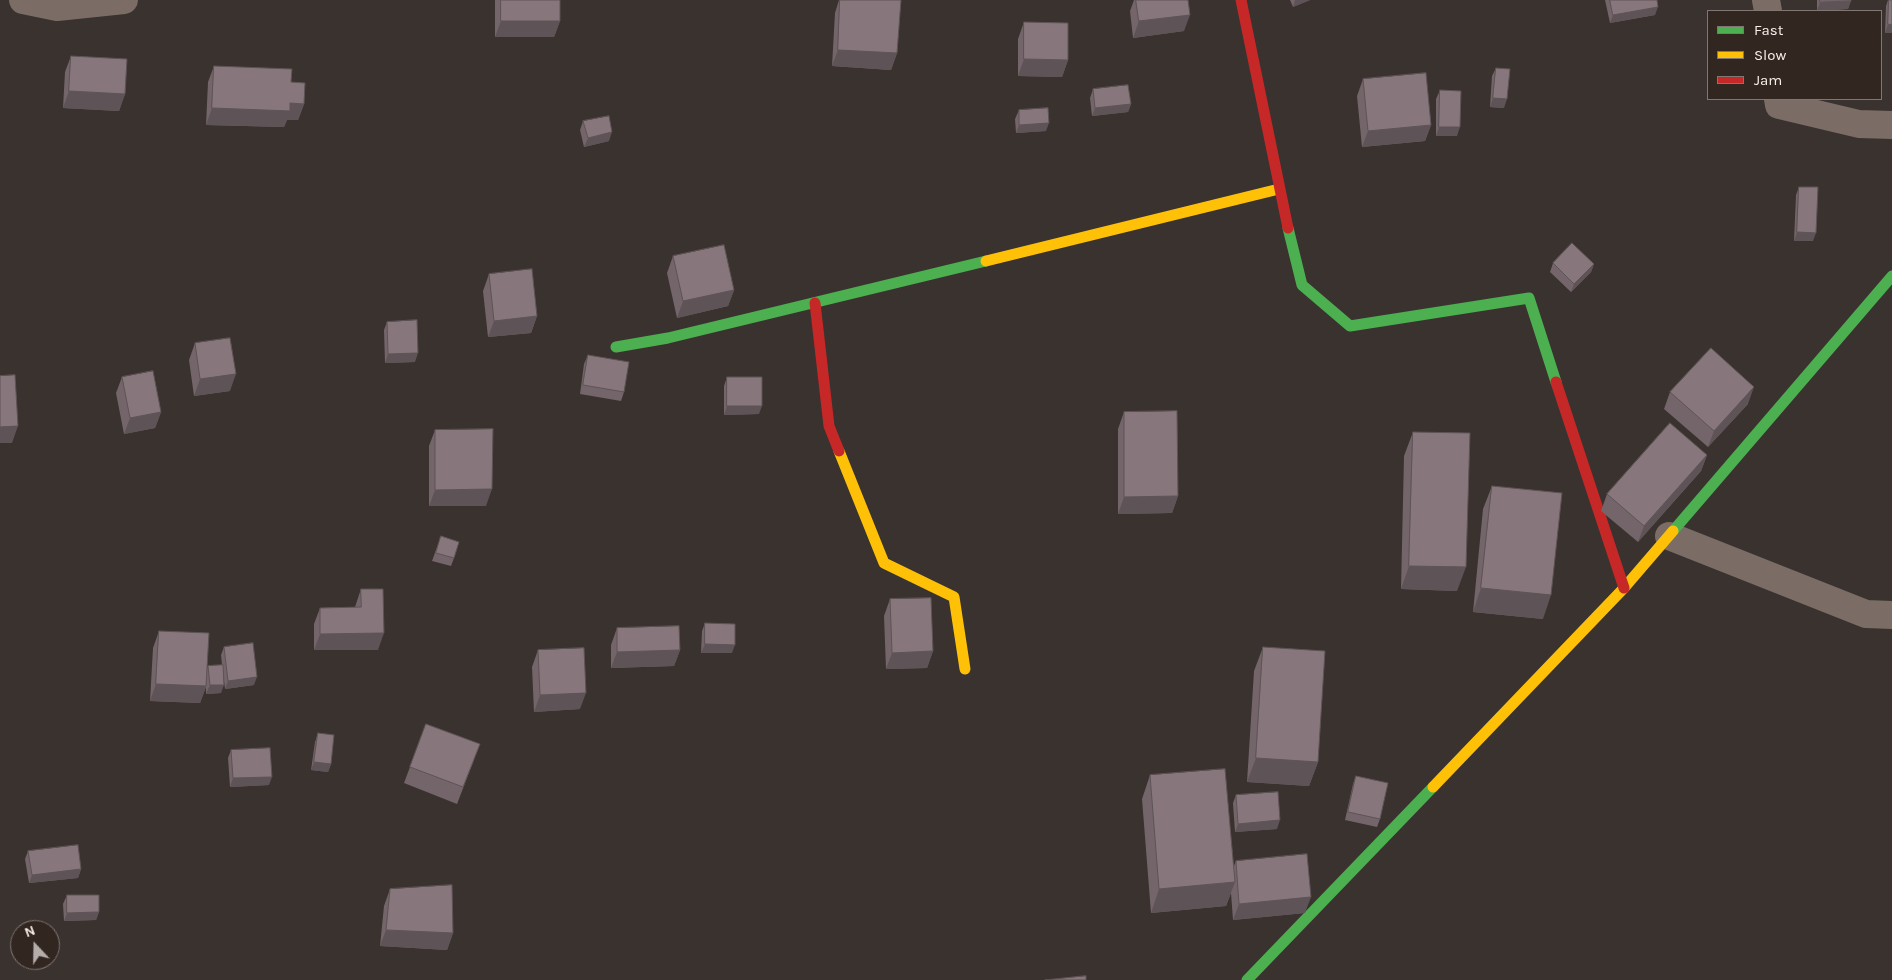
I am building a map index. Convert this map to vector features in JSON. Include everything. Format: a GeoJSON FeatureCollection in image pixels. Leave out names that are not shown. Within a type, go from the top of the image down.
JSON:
{"type":"FeatureCollection","features":[{"type":"Feature","properties":{"kind":"street"},"geometry":{"type":"LineString","coordinates":[[23,0],[57,7],[124,0]]}},
{"type":"Feature","properties":{"kind":"street"},"geometry":{"type":"LineString","coordinates":[[1242,0],[1279,189],[1302,285],[1350,326],[1529,298],[1624,588]]}},
{"type":"Feature","properties":{"kind":"street"},"geometry":{"type":"LineString","coordinates":[[1778,100],[1779,105],[1859,124],[1892,125]]}},
{"type":"Feature","properties":{"kind":"street"},"geometry":{"type":"LineString","coordinates":[[616,347],[668,338],[1279,189]]}},
{"type":"Feature","properties":{"kind":"street"},"geometry":{"type":"LineString","coordinates":[[1247,980],[1624,588],[1892,276]]}},
{"type":"Feature","properties":{"kind":"street"},"geometry":{"type":"LineString","coordinates":[[814,303],[828,426],[884,564],[954,597],[965,668]]}},
{"type":"Feature","properties":{"kind":"street"},"geometry":{"type":"LineString","coordinates":[[1669,536],[1866,614],[1892,615]]}},
{"type":"Feature","properties":{"kind":"building"},"geometry":{"type":"Polygon","coordinates":[[[501,0],[560,0],[560,21],[501,21],[501,0]]]}},
{"type":"Feature","properties":{"kind":"building"},"geometry":{"type":"Polygon","coordinates":[[[840,0],[901,0],[897,53],[838,50],[840,0]]]}},
{"type":"Feature","properties":{"kind":"building"},"geometry":{"type":"Polygon","coordinates":[[[1136,0],[1188,0],[1190,15],[1139,21],[1136,0]]]}},
{"type":"Feature","properties":{"kind":"building"},"geometry":{"type":"Polygon","coordinates":[[[1610,0],[1657,0],[1658,7],[1613,15],[1610,0]]]}},
{"type":"Feature","properties":{"kind":"building"},"geometry":{"type":"Polygon","coordinates":[[[1820,0],[1851,0],[1851,1],[1820,2],[1820,0]]]}},
{"type":"Feature","properties":{"kind":"building"},"geometry":{"type":"Polygon","coordinates":[[[1889,0],[1892,0],[1892,25],[1888,24],[1889,0]]]}},
{"type":"Feature","properties":{"kind":"building"},"geometry":{"type":"Polygon","coordinates":[[[1024,22],[1068,23],[1068,60],[1024,59],[1024,22]]]}},
{"type":"Feature","properties":{"kind":"building"},"geometry":{"type":"Polygon","coordinates":[[[71,56],[127,59],[125,94],[69,91],[71,56]]]}},
{"type":"Feature","properties":{"kind":"building"},"geometry":{"type":"Polygon","coordinates":[[[214,66],[292,69],[291,82],[305,83],[304,104],[290,103],[290,111],[212,108],[214,66]]]}},
{"type":"Feature","properties":{"kind":"building"},"geometry":{"type":"Polygon","coordinates":[[[1496,68],[1510,69],[1507,99],[1493,98],[1496,68]]]}},
{"type":"Feature","properties":{"kind":"building"},"geometry":{"type":"Polygon","coordinates":[[[1426,73],[1431,125],[1368,131],[1363,79],[1426,73]]]}},
{"type":"Feature","properties":{"kind":"building"},"geometry":{"type":"Polygon","coordinates":[[[1128,85],[1131,104],[1095,108],[1093,89],[1128,85]]]}},
{"type":"Feature","properties":{"kind":"building"},"geometry":{"type":"Polygon","coordinates":[[[1440,90],[1461,91],[1460,127],[1439,127],[1440,90]]]}},
{"type":"Feature","properties":{"kind":"building"},"geometry":{"type":"Polygon","coordinates":[[[1048,108],[1049,123],[1019,125],[1019,110],[1048,108]]]}},
{"type":"Feature","properties":{"kind":"building"},"geometry":{"type":"Polygon","coordinates":[[[609,116],[612,132],[588,138],[583,121],[609,116]]]}},
{"type":"Feature","properties":{"kind":"building"},"geometry":{"type":"Polygon","coordinates":[[[1799,187],[1818,187],[1816,233],[1797,232],[1799,187]]]}},
{"type":"Feature","properties":{"kind":"building"},"geometry":{"type":"Polygon","coordinates":[[[1572,243],[1594,264],[1574,284],[1553,263],[1572,243]]]}},
{"type":"Feature","properties":{"kind":"building"},"geometry":{"type":"Polygon","coordinates":[[[724,245],[734,290],[683,301],[673,256],[724,245]]]}},
{"type":"Feature","properties":{"kind":"building"},"geometry":{"type":"Polygon","coordinates":[[[532,269],[537,316],[494,321],[489,274],[532,269]]]}},
{"type":"Feature","properties":{"kind":"building"},"geometry":{"type":"Polygon","coordinates":[[[417,320],[418,353],[388,354],[387,322],[417,320]]]}},
{"type":"Feature","properties":{"kind":"building"},"geometry":{"type":"Polygon","coordinates":[[[230,338],[236,374],[200,379],[195,343],[230,338]]]}},
{"type":"Feature","properties":{"kind":"building"},"geometry":{"type":"Polygon","coordinates":[[[1711,348],[1754,387],[1714,431],[1670,392],[1711,348]]]}},
{"type":"Feature","properties":{"kind":"building"},"geometry":{"type":"Polygon","coordinates":[[[588,355],[629,362],[624,392],[583,385],[588,355]]]}},
{"type":"Feature","properties":{"kind":"building"},"geometry":{"type":"Polygon","coordinates":[[[153,371],[161,412],[130,418],[122,377],[153,371]]]}},
{"type":"Feature","properties":{"kind":"building"},"geometry":{"type":"Polygon","coordinates":[[[15,375],[18,426],[0,427],[0,376],[15,375]]]}},
{"type":"Feature","properties":{"kind":"building"},"geometry":{"type":"Polygon","coordinates":[[[727,377],[762,377],[762,406],[727,406],[727,377]]]}},
{"type":"Feature","properties":{"kind":"building"},"geometry":{"type":"Polygon","coordinates":[[[1177,411],[1178,496],[1124,497],[1124,412],[1177,411]]]}},
{"type":"Feature","properties":{"kind":"building"},"geometry":{"type":"Polygon","coordinates":[[[1670,423],[1707,455],[1644,526],[1607,494],[1670,423]]]}},
{"type":"Feature","properties":{"kind":"building"},"geometry":{"type":"Polygon","coordinates":[[[493,429],[492,489],[435,490],[435,430],[493,429]]]}},
{"type":"Feature","properties":{"kind":"building"},"geometry":{"type":"Polygon","coordinates":[[[1413,432],[1470,433],[1466,567],[1409,566],[1413,432]]]}},
{"type":"Feature","properties":{"kind":"building"},"geometry":{"type":"Polygon","coordinates":[[[1492,486],[1562,493],[1551,595],[1481,588],[1492,486]]]}},
{"type":"Feature","properties":{"kind":"building"},"geometry":{"type":"Polygon","coordinates":[[[441,536],[459,542],[454,558],[436,553],[441,536]]]}},
{"type":"Feature","properties":{"kind":"building"},"geometry":{"type":"Polygon","coordinates":[[[361,589],[383,589],[384,633],[320,634],[320,608],[361,607],[361,589]]]}},
{"type":"Feature","properties":{"kind":"building"},"geometry":{"type":"Polygon","coordinates":[[[931,598],[933,651],[892,653],[890,599],[931,598]]]}},
{"type":"Feature","properties":{"kind":"building"},"geometry":{"type":"Polygon","coordinates":[[[705,623],[735,624],[735,645],[705,644],[705,623]]]}},
{"type":"Feature","properties":{"kind":"building"},"geometry":{"type":"Polygon","coordinates":[[[679,626],[680,650],[617,652],[617,628],[679,626]]]}},
{"type":"Feature","properties":{"kind":"building"},"geometry":{"type":"Polygon","coordinates":[[[159,631],[209,633],[206,686],[156,684],[159,631]]]}},
{"type":"Feature","properties":{"kind":"building"},"geometry":{"type":"Polygon","coordinates":[[[253,643],[257,677],[228,681],[224,647],[253,643]]]}},
{"type":"Feature","properties":{"kind":"building"},"geometry":{"type":"Polygon","coordinates":[[[1263,647],[1325,651],[1318,762],[1256,758],[1263,647]]]}},
{"type":"Feature","properties":{"kind":"building"},"geometry":{"type":"Polygon","coordinates":[[[584,648],[586,693],[540,695],[538,650],[584,648]]]}},
{"type":"Feature","properties":{"kind":"building"},"geometry":{"type":"Polygon","coordinates":[[[223,665],[224,685],[210,685],[208,666],[223,665]]]}},
{"type":"Feature","properties":{"kind":"building"},"geometry":{"type":"Polygon","coordinates":[[[426,724],[480,744],[463,787],[410,767],[426,724]]]}},
{"type":"Feature","properties":{"kind":"building"},"geometry":{"type":"Polygon","coordinates":[[[318,733],[334,735],[331,764],[314,762],[318,733]]]}},
{"type":"Feature","properties":{"kind":"building"},"geometry":{"type":"Polygon","coordinates":[[[270,748],[272,777],[233,778],[231,750],[270,748]]]}},
{"type":"Feature","properties":{"kind":"building"},"geometry":{"type":"Polygon","coordinates":[[[1225,769],[1235,882],[1159,889],[1150,775],[1225,769]]]}},
{"type":"Feature","properties":{"kind":"building"},"geometry":{"type":"Polygon","coordinates":[[[1356,776],[1388,783],[1380,819],[1348,812],[1356,776]]]}},
{"type":"Feature","properties":{"kind":"building"},"geometry":{"type":"Polygon","coordinates":[[[1278,792],[1280,820],[1238,824],[1236,795],[1278,792]]]}},
{"type":"Feature","properties":{"kind":"building"},"geometry":{"type":"Polygon","coordinates":[[[78,845],[81,869],[32,875],[28,851],[78,845]]]}},
{"type":"Feature","properties":{"kind":"building"},"geometry":{"type":"Polygon","coordinates":[[[1307,854],[1311,897],[1239,904],[1236,861],[1307,854]]]}},
{"type":"Feature","properties":{"kind":"building"},"geometry":{"type":"Polygon","coordinates":[[[452,885],[453,933],[386,930],[390,889],[452,885]]]}},
{"type":"Feature","properties":{"kind":"building"},"geometry":{"type":"Polygon","coordinates":[[[67,895],[99,895],[99,912],[67,913],[67,895]]]}},
{"type":"Feature","properties":{"kind":"building"},"geometry":{"type":"Polygon","coordinates":[[[1086,976],[1086,980],[1045,980],[1086,976]]]}},
{"type":"Feature","properties":{"kind":"traffic: fast"},"geometry":{"type":"LineString","coordinates":[[1288,228],[1302,285],[1350,326],[1529,298],[1556,382]]}},
{"type":"Feature","properties":{"kind":"traffic: fast"},"geometry":{"type":"LineString","coordinates":[[616,347],[668,338],[986,261]]}},
{"type":"Feature","properties":{"kind":"traffic: fast"},"geometry":{"type":"LineString","coordinates":[[1673,531],[1892,276]]}},
{"type":"Feature","properties":{"kind":"traffic: fast"},"geometry":{"type":"LineString","coordinates":[[1247,980],[1433,787]]}},
{"type":"Feature","properties":{"kind":"traffic: slow"},"geometry":{"type":"LineString","coordinates":[[986,261],[1279,189]]}},
{"type":"Feature","properties":{"kind":"traffic: slow"},"geometry":{"type":"LineString","coordinates":[[839,451],[884,563],[954,597],[965,669]]}},
{"type":"Feature","properties":{"kind":"traffic: slow"},"geometry":{"type":"LineString","coordinates":[[1433,787],[1624,588],[1673,531]]}},
{"type":"Feature","properties":{"kind":"traffic: jam"},"geometry":{"type":"LineString","coordinates":[[1241,0],[1288,228]]}},
{"type":"Feature","properties":{"kind":"traffic: jam"},"geometry":{"type":"LineString","coordinates":[[815,303],[829,426],[839,451]]}},
{"type":"Feature","properties":{"kind":"traffic: jam"},"geometry":{"type":"LineString","coordinates":[[1556,382],[1624,588]]}}]}
